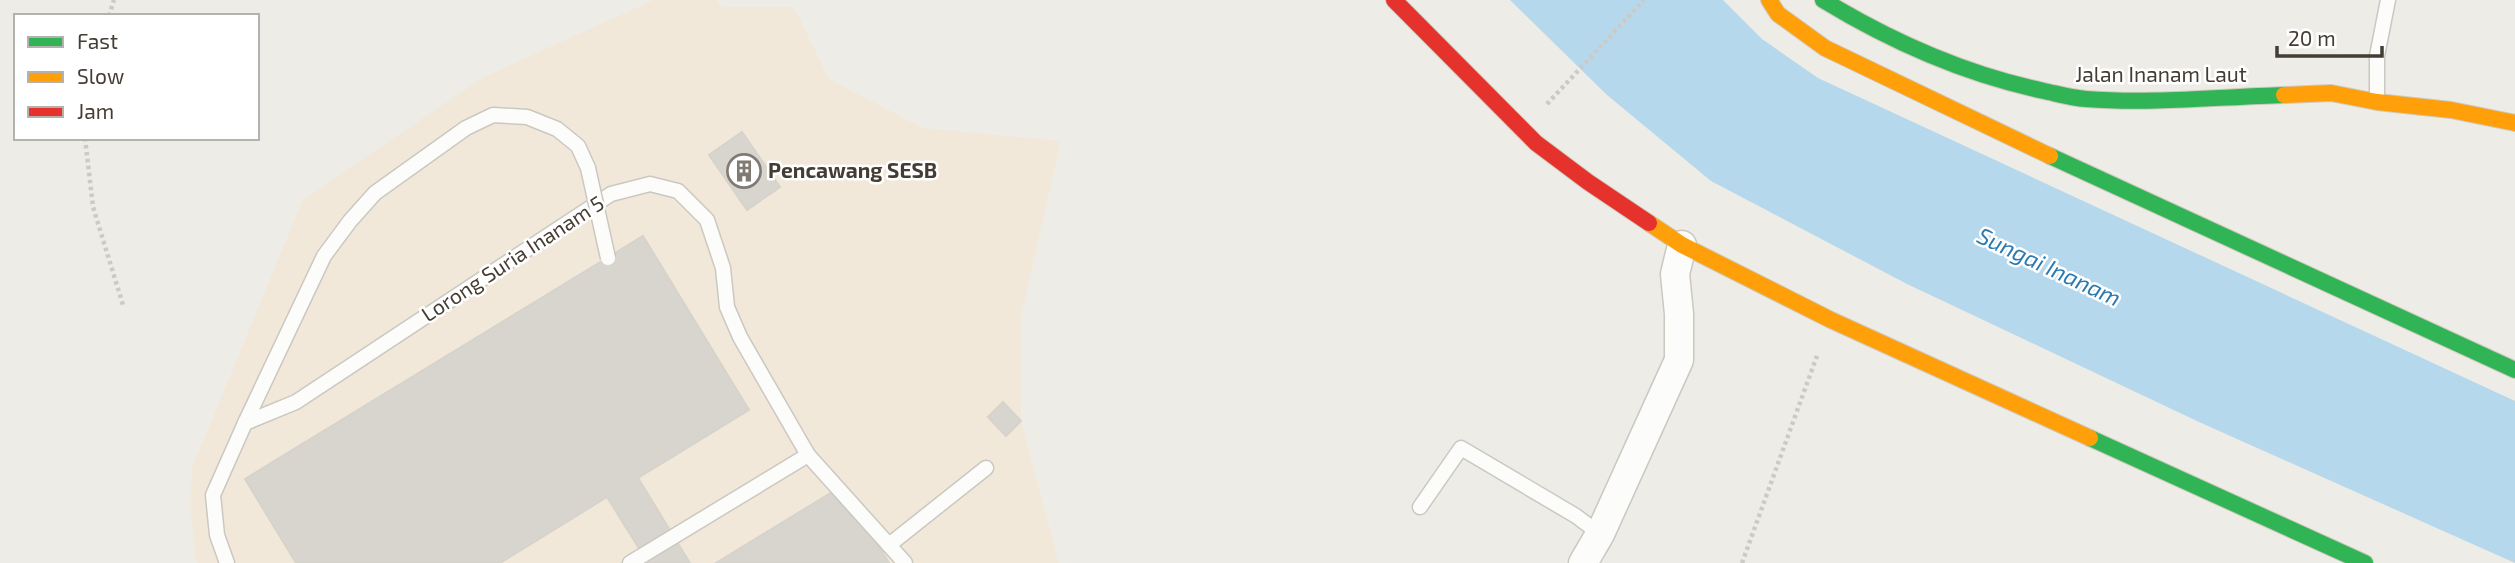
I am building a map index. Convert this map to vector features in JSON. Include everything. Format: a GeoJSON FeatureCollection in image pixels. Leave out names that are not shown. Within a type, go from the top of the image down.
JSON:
{"type":"FeatureCollection","features":[{"type":"Feature","properties":{"kind":"street"},"geometry":{"type":"LineString","coordinates":[[1394,0],[1536,143],[1588,182],[1682,245],[1831,320],[2365,563]]}},
{"type":"Feature","properties":{"kind":"street"},"geometry":{"type":"LineString","coordinates":[[1769,0],[1777,14],[1825,48],[1984,126],[2515,370]]}},
{"type":"Feature","properties":{"kind":"street","name":"Jalan Inanam Laut"},"geometry":{"type":"LineString","coordinates":[[1824,0],[1872,30],[1952,65],[2011,84],[2084,99],[2152,100],[2331,93],[2377,102],[2451,110],[2515,123]]}},
{"type":"Feature","properties":{"kind":"street"},"geometry":{"type":"LineString","coordinates":[[1583,563],[1600,534],[1679,360],[1679,314],[1675,274],[1682,245]]}},
{"type":"Feature","properties":{"kind":"lane"},"geometry":{"type":"LineString","coordinates":[[2377,102],[2377,56],[2389,0]]}},
{"type":"Feature","properties":{"kind":"lane"},"geometry":{"type":"LineString","coordinates":[[227,563],[217,535],[213,495],[324,256],[375,193],[466,128],[494,116],[527,117],[556,129],[578,146],[588,168],[608,258]]}},
{"type":"Feature","properties":{"kind":"lane","name":"Lorong Suria Inanam 5"},"geometry":{"type":"LineString","coordinates":[[245,423],[296,402],[611,194],[650,184],[678,191],[707,220],[723,268],[727,307],[740,337],[808,455],[905,563]]}},
{"type":"Feature","properties":{"kind":"lane"},"geometry":{"type":"LineString","coordinates":[[1420,507],[1461,449],[1576,516],[1600,534]]}},
{"type":"Feature","properties":{"kind":"lane"},"geometry":{"type":"LineString","coordinates":[[629,563],[808,455]]}},
{"type":"Feature","properties":{"kind":"lane"},"geometry":{"type":"LineString","coordinates":[[889,545],[986,468]]}},
{"type":"Feature","properties":{"kind":"path"},"geometry":{"type":"LineString","coordinates":[[1573,78],[1644,0]]}},
{"type":"Feature","properties":{"kind":"path"},"geometry":{"type":"LineString","coordinates":[[85,140],[93,207],[123,305]]}},
{"type":"Feature","properties":{"kind":"path"},"geometry":{"type":"LineString","coordinates":[[1742,563],[1831,320]]}},
{"type":"Feature","properties":{"kind":"shaded area"},"geometry":{"type":"Polygon","coordinates":[[[653,0],[716,0],[722,7],[794,7],[829,79],[923,128],[1061,141],[1021,316],[1021,421],[1059,563],[198,563],[195,557],[190,503],[192,468],[303,199],[484,77],[653,0]]]}},
{"type":"Feature","properties":{"kind":"water","name":"Sungai Inanam"},"geometry":{"type":"Polygon","coordinates":[[[1510,0],[1723,0],[1762,39],[1818,78],[2515,401],[2515,563],[2199,422],[1907,284],[1711,181],[1607,95],[1510,0]]]}},
{"type":"Feature","properties":{"kind":"building","name":"Pencawang SESB"},"geometry":{"type":"Polygon","coordinates":[[[742,132],[780,187],[747,210],[709,155],[742,132]]]}},
{"type":"Feature","properties":{"kind":"building"},"geometry":{"type":"Polygon","coordinates":[[[643,236],[749,410],[638,478],[690,563],[648,563],[607,497],[500,563],[296,563],[245,479],[643,236]]]}},
{"type":"Feature","properties":{"kind":"building"},"geometry":{"type":"Polygon","coordinates":[[[1003,402],[1021,421],[1006,436],[988,417],[1003,402]]]}},
{"type":"Feature","properties":{"kind":"building"},"geometry":{"type":"Polygon","coordinates":[[[842,486],[889,563],[716,563],[842,486]]]}},
{"type":"Feature","properties":{"kind":"traffic: fast"},"geometry":{"type":"LineString","coordinates":[[1823,0],[1875,30],[1929,55],[1985,76],[2065,96],[2135,101],[2284,95]]}},
{"type":"Feature","properties":{"kind":"traffic: fast"},"geometry":{"type":"LineString","coordinates":[[2050,156],[2515,370]]}},
{"type":"Feature","properties":{"kind":"traffic: fast"},"geometry":{"type":"LineString","coordinates":[[2090,438],[2365,563]]}},
{"type":"Feature","properties":{"kind":"traffic: slow"},"geometry":{"type":"LineString","coordinates":[[1769,0],[1778,14],[1825,48],[2050,156]]}},
{"type":"Feature","properties":{"kind":"traffic: slow"},"geometry":{"type":"LineString","coordinates":[[2284,95],[2331,93],[2377,102],[2451,110],[2515,123]]}},
{"type":"Feature","properties":{"kind":"traffic: slow"},"geometry":{"type":"LineString","coordinates":[[1649,223],[1682,245],[1831,320],[2090,438]]}},
{"type":"Feature","properties":{"kind":"traffic: jam"},"geometry":{"type":"LineString","coordinates":[[1394,0],[1536,143],[1649,223]]}},
{"type":"Feature","properties":{"kind":"place","name":"Pencawang SESB"},"geometry":{"type":"Point","coordinates":[744,171]}}]}
